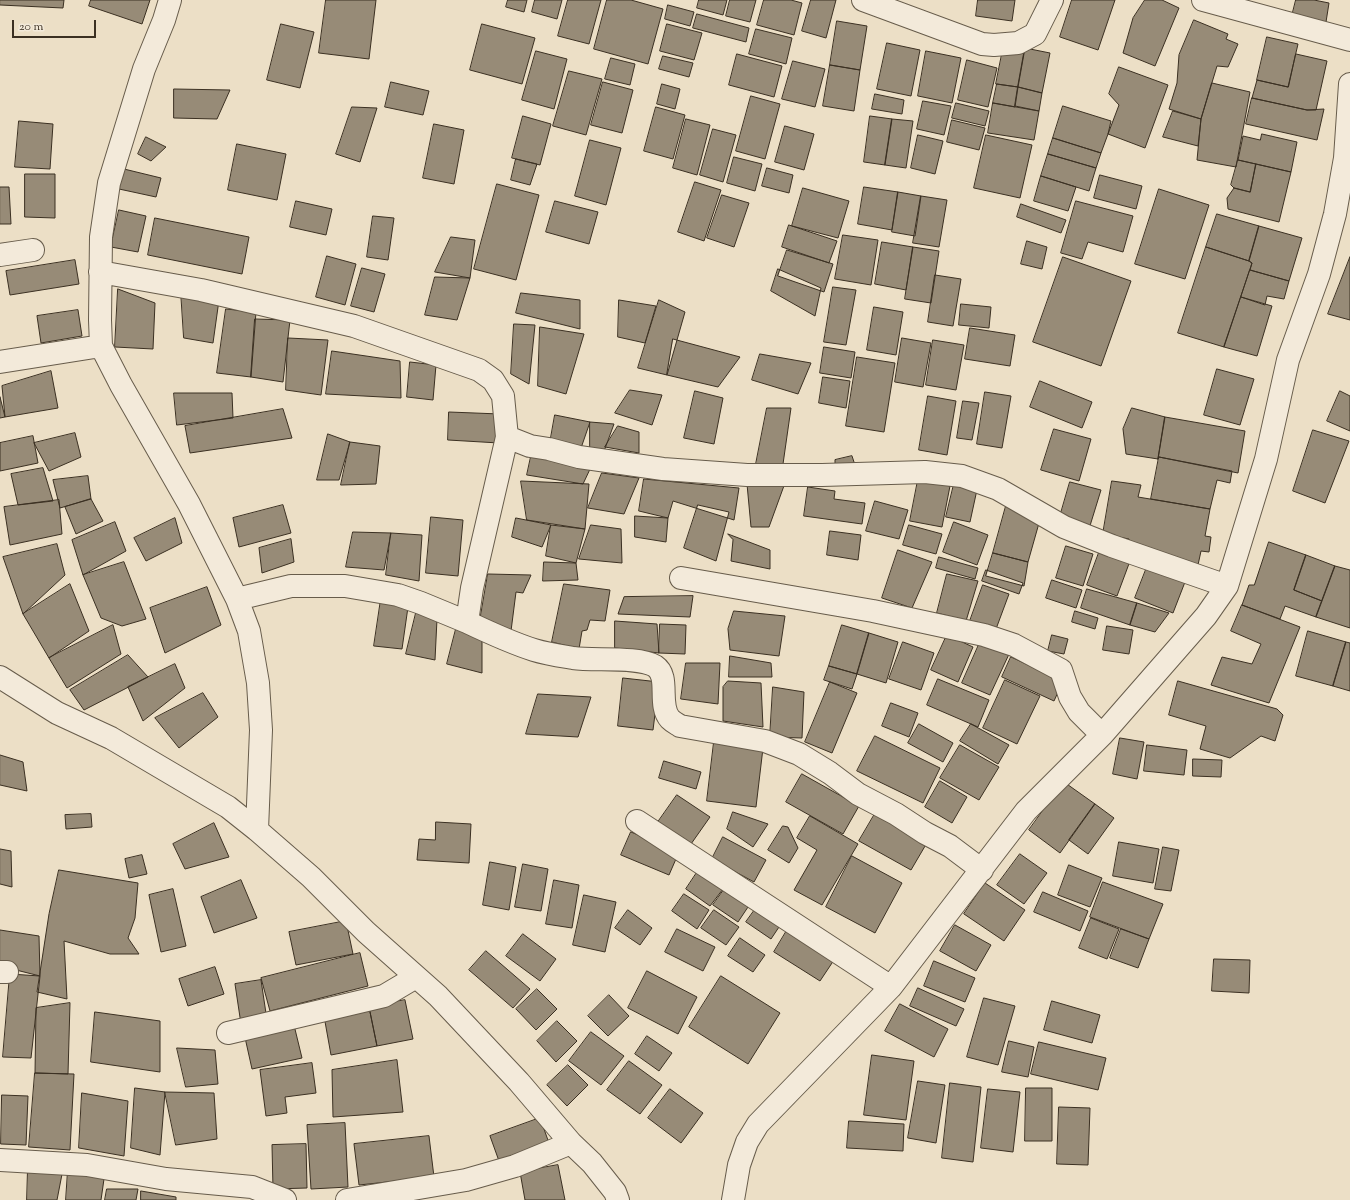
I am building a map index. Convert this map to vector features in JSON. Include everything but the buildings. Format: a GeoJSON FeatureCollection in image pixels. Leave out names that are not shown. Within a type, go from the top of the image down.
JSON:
{"type":"FeatureCollection","features":[{"type":"Feature","properties":{"kind":"street"},"geometry":{"type":"LineString","coordinates":[[170,0],[164,20],[144,69],[109,183],[101,238],[101,346],[121,385],[189,504],[237,599],[249,631],[258,683],[261,730],[257,830]]}},
{"type":"Feature","properties":{"kind":"street"},"geometry":{"type":"LineString","coordinates":[[863,0],[982,44],[994,45],[1018,43],[1035,34],[1052,0]]}},
{"type":"Feature","properties":{"kind":"street"},"geometry":{"type":"LineString","coordinates":[[1203,0],[1350,40]]}},
{"type":"Feature","properties":{"kind":"street"},"geometry":{"type":"LineString","coordinates":[[733,1200],[739,1164],[747,1142],[758,1124],[890,987],[982,870],[1026,811],[1102,735],[1206,616],[1227,586],[1266,459],[1288,360],[1319,274],[1335,214],[1345,158],[1350,84]]}},
{"type":"Feature","properties":{"kind":"street"},"geometry":{"type":"LineString","coordinates":[[0,255],[32,250]]}},
{"type":"Feature","properties":{"kind":"street"},"geometry":{"type":"LineString","coordinates":[[100,272],[201,290],[354,326],[479,370],[493,380],[503,396],[507,437],[472,588],[467,622]]}},
{"type":"Feature","properties":{"kind":"street"},"geometry":{"type":"LineString","coordinates":[[0,362],[101,346]]}},
{"type":"Feature","properties":{"kind":"street"},"geometry":{"type":"LineString","coordinates":[[507,437],[530,446],[549,449],[579,457],[663,469],[747,475],[822,475],[925,472],[962,476],[998,489],[1064,527],[1112,546],[1227,586]]}},
{"type":"Feature","properties":{"kind":"street"},"geometry":{"type":"LineString","coordinates":[[681,578],[873,611],[984,636],[1014,645],[1062,670],[1070,697],[1079,712],[1102,735]]}},
{"type":"Feature","properties":{"kind":"street"},"geometry":{"type":"LineString","coordinates":[[237,599],[291,586],[345,586],[398,595],[427,605],[535,650],[575,658],[636,661],[653,665],[660,671],[663,677],[664,705],[666,713],[671,720],[680,726],[765,741],[799,754],[830,773],[858,794],[896,814],[925,833],[950,846],[982,870]]}},
{"type":"Feature","properties":{"kind":"street"},"geometry":{"type":"LineString","coordinates":[[0,677],[57,713],[111,738],[228,806],[257,830],[311,877],[366,932],[438,996],[508,1070],[571,1143],[592,1163],[615,1192],[618,1200]]}},
{"type":"Feature","properties":{"kind":"street"},"geometry":{"type":"LineString","coordinates":[[637,821],[890,987]]}},
{"type":"Feature","properties":{"kind":"street"},"geometry":{"type":"LineString","coordinates":[[228,1033],[384,996],[416,977]]}},
{"type":"Feature","properties":{"kind":"street"},"geometry":{"type":"LineString","coordinates":[[347,1200],[466,1180],[515,1166],[571,1143]]}},
{"type":"Feature","properties":{"kind":"street"},"geometry":{"type":"LineString","coordinates":[[0,1160],[87,1164],[166,1179],[252,1187],[285,1200]]}}]}
